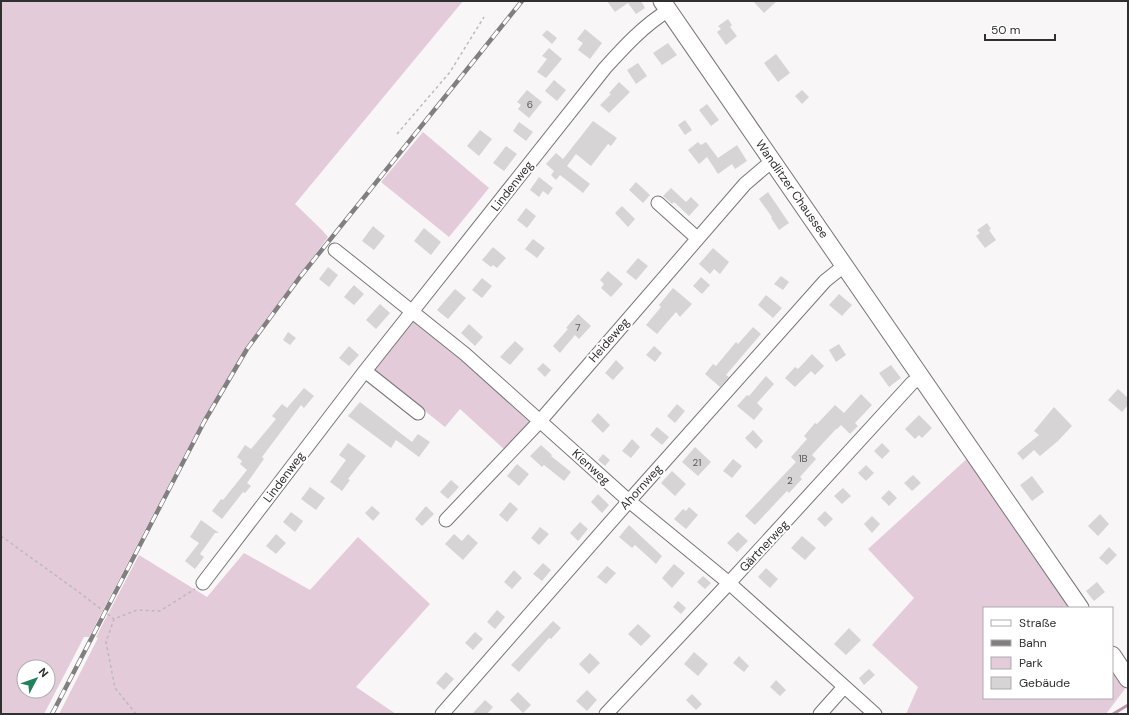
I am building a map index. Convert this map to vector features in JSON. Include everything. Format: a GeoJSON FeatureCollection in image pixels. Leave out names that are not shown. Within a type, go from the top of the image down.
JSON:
{"type":"FeatureCollection","features":[{"type":"Feature","properties":{"kind":"main road","name":"Wandlitzer Chaussee"},"geometry":{"type":"LineString","coordinates":[[666,6],[1079,607]]}},
{"type":"Feature","properties":{"kind":"main road"},"geometry":{"type":"LineString","coordinates":[[1113,656],[1128,678]]}},
{"type":"Feature","properties":{"kind":"street","name":"Lindenweg"},"geometry":{"type":"LineString","coordinates":[[203,583],[364,371],[605,68],[626,46],[652,23],[666,6]]}},
{"type":"Feature","properties":{"kind":"street","name":"Heideweg"},"geometry":{"type":"LineString","coordinates":[[446,520],[540,420],[745,184],[772,161]]}},
{"type":"Feature","properties":{"kind":"street"},"geometry":{"type":"LineString","coordinates":[[658,204],[698,238]]}},
{"type":"Feature","properties":{"kind":"street","name":"Kienweg"},"geometry":{"type":"LineString","coordinates":[[335,250],[465,354],[629,501],[729,583],[875,714]]}},
{"type":"Feature","properties":{"kind":"street","name":"Ahornweg"},"geometry":{"type":"LineString","coordinates":[[442,714],[629,501],[825,282],[845,265]]}},
{"type":"Feature","properties":{"kind":"street"},"geometry":{"type":"LineString","coordinates":[[364,371],[418,413]]}},
{"type":"Feature","properties":{"kind":"street","name":"Gärtnerweg"},"geometry":{"type":"LineString","coordinates":[[606,714],[729,583],[912,383],[921,377]]}},
{"type":"Feature","properties":{"kind":"street"},"geometry":{"type":"LineString","coordinates":[[820,714],[844,687]]}},
{"type":"Feature","properties":{"kind":"path"},"geometry":{"type":"LineString","coordinates":[[397,134],[450,72],[484,17]]}},
{"type":"Feature","properties":{"kind":"path"},"geometry":{"type":"LineString","coordinates":[[1,536],[114,619]]}},
{"type":"Feature","properties":{"kind":"path"},"geometry":{"type":"LineString","coordinates":[[136,714],[115,688],[106,642],[114,619],[137,610],[160,611],[203,583]]}},
{"type":"Feature","properties":{"kind":"green space"},"geometry":{"type":"Polygon","coordinates":[[[1,1],[463,1],[295,204],[328,237],[264,322],[229,375],[201,423],[89,637],[84,637],[56,691],[56,659],[16,659],[16,699],[52,699],[44,714],[1,714],[1,1]]]}},
{"type":"Feature","properties":{"kind":"green space"},"geometry":{"type":"Polygon","coordinates":[[[423,132],[489,188],[449,237],[381,182],[423,132]]]}},
{"type":"Feature","properties":{"kind":"green space"},"geometry":{"type":"Polygon","coordinates":[[[414,319],[532,419],[506,451],[460,409],[445,427],[374,370],[414,319]]]}},
{"type":"Feature","properties":{"kind":"green space"},"geometry":{"type":"Polygon","coordinates":[[[970,456],[1072,607],[983,607],[983,699],[1113,699],[1113,665],[1127,686],[1106,714],[906,714],[918,687],[872,645],[914,598],[868,549],[970,456]]]}},
{"type":"Feature","properties":{"kind":"green space"},"geometry":{"type":"Polygon","coordinates":[[[358,537],[430,604],[356,687],[396,714],[59,714],[98,638],[96,637],[139,555],[207,597],[244,553],[310,590],[358,537]]]}},
{"type":"Feature","properties":{"kind":"building"},"geometry":{"type":"Polygon","coordinates":[[[607,1],[641,1],[645,8],[636,14],[628,3],[615,12],[607,1]]]}},
{"type":"Feature","properties":{"kind":"building"},"geometry":{"type":"Polygon","coordinates":[[[753,1],[777,1],[764,13],[753,1]]]}},
{"type":"Feature","properties":{"kind":"building"},"geometry":{"type":"Polygon","coordinates":[[[728,19],[732,25],[730,27],[737,36],[726,45],[717,32],[721,29],[718,26],[728,19]]]}},
{"type":"Feature","properties":{"kind":"building"},"geometry":{"type":"Polygon","coordinates":[[[585,29],[602,43],[590,59],[578,50],[583,43],[577,39],[585,29]]]}},
{"type":"Feature","properties":{"kind":"building"},"geometry":{"type":"Polygon","coordinates":[[[547,30],[557,38],[552,44],[542,35],[547,30]]]}},
{"type":"Feature","properties":{"kind":"building"},"geometry":{"type":"Polygon","coordinates":[[[668,43],[677,55],[662,65],[653,53],[668,43]]]}},
{"type":"Feature","properties":{"kind":"building"},"geometry":{"type":"Polygon","coordinates":[[[549,48],[562,59],[546,78],[537,72],[547,59],[542,56],[549,48]]]}},
{"type":"Feature","properties":{"kind":"building"},"geometry":{"type":"Polygon","coordinates":[[[776,54],[790,73],[778,82],[764,63],[776,54]]]}},
{"type":"Feature","properties":{"kind":"building"},"geometry":{"type":"Polygon","coordinates":[[[638,63],[647,76],[636,84],[627,70],[638,63]]]}},
{"type":"Feature","properties":{"kind":"building"},"geometry":{"type":"Polygon","coordinates":[[[554,80],[566,90],[557,101],[545,91],[554,80]]]}},
{"type":"Feature","properties":{"kind":"building"},"geometry":{"type":"Polygon","coordinates":[[[619,82],[630,92],[609,113],[600,105],[611,94],[609,93],[619,82]]]}},
{"type":"Feature","properties":{"kind":"building"},"geometry":{"type":"Polygon","coordinates":[[[527,90],[542,102],[529,118],[518,109],[521,105],[517,102],[527,90]]]}},
{"type":"Feature","properties":{"kind":"building"},"geometry":{"type":"Polygon","coordinates":[[[802,90],[809,97],[802,104],[795,96],[802,90]]]}},
{"type":"Feature","properties":{"kind":"building"},"geometry":{"type":"Polygon","coordinates":[[[707,104],[719,120],[711,126],[699,110],[707,104]]]}},
{"type":"Feature","properties":{"kind":"building"},"geometry":{"type":"Polygon","coordinates":[[[685,120],[692,130],[685,135],[678,125],[685,120]]]}},
{"type":"Feature","properties":{"kind":"building"},"geometry":{"type":"Polygon","coordinates":[[[593,121],[617,138],[611,146],[608,144],[591,166],[576,154],[567,166],[590,184],[583,193],[560,175],[556,180],[551,175],[554,171],[546,164],[556,153],[563,159],[593,121]]]}},
{"type":"Feature","properties":{"kind":"building"},"geometry":{"type":"Polygon","coordinates":[[[519,122],[533,132],[526,141],[513,131],[519,122]]]}},
{"type":"Feature","properties":{"kind":"building"},"geometry":{"type":"Polygon","coordinates":[[[480,130],[492,139],[479,156],[467,146],[480,130]]]}},
{"type":"Feature","properties":{"kind":"building"},"geometry":{"type":"Polygon","coordinates":[[[698,142],[701,145],[706,142],[718,158],[737,145],[747,161],[735,169],[732,164],[718,174],[707,157],[699,164],[688,150],[698,142]]]}},
{"type":"Feature","properties":{"kind":"building"},"geometry":{"type":"Polygon","coordinates":[[[506,146],[517,154],[504,171],[493,163],[506,146]]]}},
{"type":"Feature","properties":{"kind":"building"},"geometry":{"type":"Polygon","coordinates":[[[539,177],[553,188],[548,195],[543,191],[539,197],[530,190],[539,177]]]}},
{"type":"Feature","properties":{"kind":"building"},"geometry":{"type":"Polygon","coordinates":[[[636,182],[650,195],[643,203],[629,190],[636,182]]]}},
{"type":"Feature","properties":{"kind":"building"},"geometry":{"type":"Polygon","coordinates":[[[671,188],[686,202],[691,197],[699,205],[689,216],[674,202],[672,204],[663,196],[671,188]]]}},
{"type":"Feature","properties":{"kind":"building"},"geometry":{"type":"Polygon","coordinates":[[[768,192],[789,223],[779,230],[759,199],[768,192]]]}},
{"type":"Feature","properties":{"kind":"building"},"geometry":{"type":"Polygon","coordinates":[[[622,206],[635,219],[628,227],[615,213],[622,206]]]}},
{"type":"Feature","properties":{"kind":"building"},"geometry":{"type":"Polygon","coordinates":[[[526,208],[536,216],[527,228],[517,220],[526,208]]]}},
{"type":"Feature","properties":{"kind":"building"},"geometry":{"type":"Polygon","coordinates":[[[987,223],[991,229],[989,230],[996,240],[985,248],[976,236],[980,233],[977,230],[987,223]]]}},
{"type":"Feature","properties":{"kind":"building"},"geometry":{"type":"Polygon","coordinates":[[[373,226],[385,236],[374,250],[362,241],[373,226]]]}},
{"type":"Feature","properties":{"kind":"building"},"geometry":{"type":"Polygon","coordinates":[[[424,228],[441,242],[431,255],[414,241],[424,228]]]}},
{"type":"Feature","properties":{"kind":"building"},"geometry":{"type":"Polygon","coordinates":[[[533,239],[545,248],[537,258],[525,249],[533,239]]]}},
{"type":"Feature","properties":{"kind":"building"},"geometry":{"type":"Polygon","coordinates":[[[493,247],[506,258],[497,268],[493,265],[491,267],[482,260],[493,247]]]}},
{"type":"Feature","properties":{"kind":"building"},"geometry":{"type":"Polygon","coordinates":[[[713,248],[729,262],[720,274],[714,269],[710,274],[699,264],[713,248]]]}},
{"type":"Feature","properties":{"kind":"building"},"geometry":{"type":"Polygon","coordinates":[[[638,258],[648,266],[636,280],[626,272],[638,258]]]}},
{"type":"Feature","properties":{"kind":"building"},"geometry":{"type":"Polygon","coordinates":[[[328,267],[338,275],[329,287],[319,279],[328,267]]]}},
{"type":"Feature","properties":{"kind":"building"},"geometry":{"type":"Polygon","coordinates":[[[608,271],[623,284],[611,297],[601,288],[604,284],[600,280],[608,271]]]}},
{"type":"Feature","properties":{"kind":"building"},"geometry":{"type":"Polygon","coordinates":[[[781,276],[789,282],[783,290],[774,284],[781,276]]]}},
{"type":"Feature","properties":{"kind":"building"},"geometry":{"type":"Polygon","coordinates":[[[701,277],[710,285],[702,294],[693,286],[701,277]]]}},
{"type":"Feature","properties":{"kind":"building"},"geometry":{"type":"Polygon","coordinates":[[[482,278],[492,286],[482,298],[472,290],[482,278]]]}},
{"type":"Feature","properties":{"kind":"building"},"geometry":{"type":"Polygon","coordinates":[[[354,285],[364,294],[354,305],[344,297],[354,285]]]}},
{"type":"Feature","properties":{"kind":"building"},"geometry":{"type":"Polygon","coordinates":[[[673,288],[692,304],[680,317],[676,312],[657,334],[646,325],[661,307],[659,305],[673,288]]]}},
{"type":"Feature","properties":{"kind":"building"},"geometry":{"type":"Polygon","coordinates":[[[455,289],[466,298],[448,319],[437,310],[455,289]]]}},
{"type":"Feature","properties":{"kind":"building"},"geometry":{"type":"Polygon","coordinates":[[[839,294],[852,305],[842,316],[829,305],[839,294]]]}},
{"type":"Feature","properties":{"kind":"building"},"geometry":{"type":"Polygon","coordinates":[[[766,295],[782,308],[773,318],[758,305],[766,295]]]}},
{"type":"Feature","properties":{"kind":"building"},"geometry":{"type":"Polygon","coordinates":[[[380,304],[390,313],[376,329],[366,320],[380,304]]]}},
{"type":"Feature","properties":{"kind":"building"},"geometry":{"type":"Polygon","coordinates":[[[578,314],[591,326],[579,339],[575,335],[560,353],[553,346],[568,329],[566,328],[578,314]]]}},
{"type":"Feature","properties":{"kind":"building"},"geometry":{"type":"Polygon","coordinates":[[[469,324],[483,337],[475,346],[461,333],[469,324]]]}},
{"type":"Feature","properties":{"kind":"building"},"geometry":{"type":"Polygon","coordinates":[[[753,327],[761,334],[726,375],[729,377],[720,387],[705,374],[713,364],[716,366],[736,342],[738,344],[753,327]]]}},
{"type":"Feature","properties":{"kind":"building"},"geometry":{"type":"Polygon","coordinates":[[[288,332],[296,338],[290,345],[283,340],[288,332]]]}},
{"type":"Feature","properties":{"kind":"building"},"geometry":{"type":"Polygon","coordinates":[[[515,341],[524,349],[510,365],[500,357],[515,341]]]}},
{"type":"Feature","properties":{"kind":"building"},"geometry":{"type":"Polygon","coordinates":[[[839,344],[846,355],[836,362],[829,350],[839,344]]]}},
{"type":"Feature","properties":{"kind":"building"},"geometry":{"type":"Polygon","coordinates":[[[349,346],[359,355],[349,366],[339,358],[349,346]]]}},
{"type":"Feature","properties":{"kind":"building"},"geometry":{"type":"Polygon","coordinates":[[[654,346],[662,353],[655,362],[646,355],[654,346]]]}},
{"type":"Feature","properties":{"kind":"building"},"geometry":{"type":"Polygon","coordinates":[[[812,354],[824,366],[815,375],[811,371],[795,387],[785,378],[795,367],[798,369],[812,354]]]}},
{"type":"Feature","properties":{"kind":"building"},"geometry":{"type":"Polygon","coordinates":[[[616,360],[624,368],[613,380],[605,373],[616,360]]]}},
{"type":"Feature","properties":{"kind":"building"},"geometry":{"type":"Polygon","coordinates":[[[543,363],[551,370],[545,377],[537,369],[543,363]]]}},
{"type":"Feature","properties":{"kind":"building"},"geometry":{"type":"Polygon","coordinates":[[[891,365],[901,378],[889,387],[879,373],[891,365]]]}},
{"type":"Feature","properties":{"kind":"building"},"geometry":{"type":"Polygon","coordinates":[[[766,376],[774,384],[757,403],[763,409],[754,420],[737,406],[747,395],[749,396],[766,376]]]}},
{"type":"Feature","properties":{"kind":"building"},"geometry":{"type":"Polygon","coordinates":[[[304,388],[314,396],[304,408],[301,405],[262,457],[264,459],[247,483],[251,486],[245,493],[243,492],[222,519],[212,511],[221,499],[223,500],[247,470],[240,464],[242,461],[237,457],[245,445],[251,449],[276,419],[272,416],[282,404],[287,408],[304,388]]]}},
{"type":"Feature","properties":{"kind":"building"},"geometry":{"type":"Polygon","coordinates":[[[1118,389],[1128,398],[1128,405],[1122,412],[1108,400],[1118,389]]]}},
{"type":"Feature","properties":{"kind":"building"},"geometry":{"type":"Polygon","coordinates":[[[861,394],[872,405],[855,423],[858,426],[850,434],[841,425],[836,429],[812,455],[816,459],[800,477],[802,479],[789,493],[787,491],[755,525],[745,516],[796,462],[791,457],[807,439],[804,436],[815,423],[817,424],[835,405],[844,413],[861,394]]]}},
{"type":"Feature","properties":{"kind":"building"},"geometry":{"type":"Polygon","coordinates":[[[360,402],[412,442],[418,434],[430,442],[419,457],[396,440],[391,448],[348,416],[360,402]]]}},
{"type":"Feature","properties":{"kind":"building"},"geometry":{"type":"Polygon","coordinates":[[[677,404],[685,411],[675,423],[667,416],[677,404]]]}},
{"type":"Feature","properties":{"kind":"building"},"geometry":{"type":"Polygon","coordinates":[[[1054,407],[1072,426],[1058,441],[1040,456],[1034,450],[1023,460],[1017,453],[1039,435],[1034,431],[1054,407]]]}},
{"type":"Feature","properties":{"kind":"building"},"geometry":{"type":"Polygon","coordinates":[[[598,413],[610,425],[603,433],[591,421],[598,413]]]}},
{"type":"Feature","properties":{"kind":"building"},"geometry":{"type":"Polygon","coordinates":[[[919,415],[932,428],[922,438],[919,435],[915,439],[905,429],[919,415]]]}},
{"type":"Feature","properties":{"kind":"building"},"geometry":{"type":"Polygon","coordinates":[[[657,427],[669,437],[662,445],[650,435],[657,427]]]}},
{"type":"Feature","properties":{"kind":"building"},"geometry":{"type":"Polygon","coordinates":[[[753,430],[763,441],[756,449],[745,438],[753,430]]]}},
{"type":"Feature","properties":{"kind":"building"},"geometry":{"type":"Polygon","coordinates":[[[632,439],[640,447],[631,458],[622,451],[632,439]]]}},
{"type":"Feature","properties":{"kind":"building"},"geometry":{"type":"Polygon","coordinates":[[[348,443],[366,456],[348,479],[350,480],[342,491],[330,482],[346,460],[339,455],[348,443]]]}},
{"type":"Feature","properties":{"kind":"building"},"geometry":{"type":"Polygon","coordinates":[[[882,443],[890,451],[882,459],[874,451],[882,443]]]}},
{"type":"Feature","properties":{"kind":"building"},"geometry":{"type":"Polygon","coordinates":[[[541,445],[552,455],[551,456],[571,472],[564,481],[544,465],[542,467],[530,456],[541,445]]]}},
{"type":"Feature","properties":{"kind":"building"},"geometry":{"type":"Polygon","coordinates":[[[695,447],[711,462],[698,476],[682,462],[695,447]]]}},
{"type":"Feature","properties":{"kind":"building"},"geometry":{"type":"Polygon","coordinates":[[[603,454],[610,460],[605,466],[598,460],[603,454]]]}},
{"type":"Feature","properties":{"kind":"building"},"geometry":{"type":"Polygon","coordinates":[[[733,459],[742,466],[732,478],[723,471],[733,459]]]}},
{"type":"Feature","properties":{"kind":"building"},"geometry":{"type":"Polygon","coordinates":[[[517,464],[529,474],[519,486],[507,476],[517,464]]]}},
{"type":"Feature","properties":{"kind":"building"},"geometry":{"type":"Polygon","coordinates":[[[866,465],[874,473],[866,481],[858,473],[866,465]]]}},
{"type":"Feature","properties":{"kind":"building"},"geometry":{"type":"Polygon","coordinates":[[[672,471],[686,484],[675,496],[661,483],[672,471]]]}},
{"type":"Feature","properties":{"kind":"building"},"geometry":{"type":"Polygon","coordinates":[[[913,475],[921,483],[912,491],[904,483],[913,475]]]}},
{"type":"Feature","properties":{"kind":"building"},"geometry":{"type":"Polygon","coordinates":[[[1032,476],[1044,492],[1032,501],[1020,485],[1032,476]]]}},
{"type":"Feature","properties":{"kind":"building"},"geometry":{"type":"Polygon","coordinates":[[[451,480],[459,487],[448,499],[440,492],[451,480]]]}},
{"type":"Feature","properties":{"kind":"building"},"geometry":{"type":"Polygon","coordinates":[[[310,487],[325,498],[316,510],[301,499],[310,487]]]}},
{"type":"Feature","properties":{"kind":"building"},"geometry":{"type":"Polygon","coordinates":[[[843,488],[851,496],[842,504],[834,496],[843,488]]]}},
{"type":"Feature","properties":{"kind":"building"},"geometry":{"type":"Polygon","coordinates":[[[889,490],[897,498],[889,506],[881,498],[889,490]]]}},
{"type":"Feature","properties":{"kind":"building"},"geometry":{"type":"Polygon","coordinates":[[[598,494],[609,505],[602,513],[591,502],[598,494]]]}},
{"type":"Feature","properties":{"kind":"building"},"geometry":{"type":"Polygon","coordinates":[[[510,502],[518,509],[507,522],[499,515],[510,502]]]}},
{"type":"Feature","properties":{"kind":"building"},"geometry":{"type":"Polygon","coordinates":[[[372,506],[380,513],[373,521],[365,513],[372,506]]]}},
{"type":"Feature","properties":{"kind":"building"},"geometry":{"type":"Polygon","coordinates":[[[426,506],[434,514],[422,526],[415,519],[426,506]]]}},
{"type":"Feature","properties":{"kind":"building"},"geometry":{"type":"Polygon","coordinates":[[[689,507],[698,515],[686,529],[674,519],[683,509],[686,511],[689,507]]]}},
{"type":"Feature","properties":{"kind":"building"},"geometry":{"type":"Polygon","coordinates":[[[825,511],[833,519],[825,527],[817,519],[825,511]]]}},
{"type":"Feature","properties":{"kind":"building"},"geometry":{"type":"Polygon","coordinates":[[[291,512],[303,521],[295,532],[283,522],[291,512]]]}},
{"type":"Feature","properties":{"kind":"building"},"geometry":{"type":"Polygon","coordinates":[[[1100,514],[1109,524],[1098,536],[1088,526],[1100,514]]]}},
{"type":"Feature","properties":{"kind":"building"},"geometry":{"type":"Polygon","coordinates":[[[872,516],[880,524],[872,533],[864,524],[872,516]]]}},
{"type":"Feature","properties":{"kind":"building"},"geometry":{"type":"Polygon","coordinates":[[[201,520],[219,533],[215,533],[200,554],[204,557],[195,569],[185,561],[199,543],[190,537],[201,520]]]}},
{"type":"Feature","properties":{"kind":"building"},"geometry":{"type":"Polygon","coordinates":[[[580,522],[588,529],[578,541],[570,533],[580,522]]]}},
{"type":"Feature","properties":{"kind":"building"},"geometry":{"type":"Polygon","coordinates":[[[629,525],[662,556],[656,564],[635,545],[632,548],[619,537],[629,525]]]}},
{"type":"Feature","properties":{"kind":"building"},"geometry":{"type":"Polygon","coordinates":[[[540,527],[549,534],[539,545],[531,538],[540,527]]]}},
{"type":"Feature","properties":{"kind":"building"},"geometry":{"type":"Polygon","coordinates":[[[738,532],[748,541],[737,552],[727,543],[738,532]]]}},
{"type":"Feature","properties":{"kind":"building"},"geometry":{"type":"Polygon","coordinates":[[[276,534],[286,543],[276,554],[266,546],[276,534]]]}},
{"type":"Feature","properties":{"kind":"building"},"geometry":{"type":"Polygon","coordinates":[[[454,534],[462,541],[468,534],[478,543],[463,560],[445,544],[454,534]]]}},
{"type":"Feature","properties":{"kind":"building"},"geometry":{"type":"Polygon","coordinates":[[[802,536],[816,548],[805,560],[791,548],[802,536]]]}},
{"type":"Feature","properties":{"kind":"building"},"geometry":{"type":"Polygon","coordinates":[[[1109,547],[1117,555],[1107,565],[1099,558],[1109,547]]]}},
{"type":"Feature","properties":{"kind":"building"},"geometry":{"type":"Polygon","coordinates":[[[543,563],[551,570],[542,581],[533,574],[543,563]]]}},
{"type":"Feature","properties":{"kind":"building"},"geometry":{"type":"Polygon","coordinates":[[[674,564],[685,573],[672,588],[662,578],[674,564]]]}},
{"type":"Feature","properties":{"kind":"building"},"geometry":{"type":"Polygon","coordinates":[[[607,566],[616,573],[606,584],[597,577],[607,566]]]}},
{"type":"Feature","properties":{"kind":"building"},"geometry":{"type":"Polygon","coordinates":[[[766,568],[778,579],[770,588],[758,577],[766,568]]]}},
{"type":"Feature","properties":{"kind":"building"},"geometry":{"type":"Polygon","coordinates":[[[514,570],[522,578],[512,589],[504,582],[514,570]]]}},
{"type":"Feature","properties":{"kind":"building"},"geometry":{"type":"Polygon","coordinates":[[[703,576],[711,583],[705,589],[697,582],[703,576]]]}},
{"type":"Feature","properties":{"kind":"building"},"geometry":{"type":"Polygon","coordinates":[[[1097,582],[1105,592],[1094,601],[1086,591],[1097,582]]]}},
{"type":"Feature","properties":{"kind":"building"},"geometry":{"type":"Polygon","coordinates":[[[678,601],[686,608],[681,614],[673,607],[678,601]]]}},
{"type":"Feature","properties":{"kind":"building"},"geometry":{"type":"Polygon","coordinates":[[[497,610],[505,617],[495,629],[487,622],[497,610]]]}},
{"type":"Feature","properties":{"kind":"building"},"geometry":{"type":"Polygon","coordinates":[[[553,621],[561,628],[551,639],[549,638],[519,672],[511,665],[553,621]]]}},
{"type":"Feature","properties":{"kind":"building"},"geometry":{"type":"Polygon","coordinates":[[[638,624],[651,636],[641,646],[628,634],[638,624]]]}},
{"type":"Feature","properties":{"kind":"building"},"geometry":{"type":"Polygon","coordinates":[[[849,628],[861,640],[846,655],[834,644],[849,628]]]}},
{"type":"Feature","properties":{"kind":"building"},"geometry":{"type":"Polygon","coordinates":[[[475,632],[483,639],[473,650],[465,643],[475,632]]]}},
{"type":"Feature","properties":{"kind":"building"},"geometry":{"type":"Polygon","coordinates":[[[694,652],[708,664],[698,676],[684,664],[694,652]]]}},
{"type":"Feature","properties":{"kind":"building"},"geometry":{"type":"Polygon","coordinates":[[[590,653],[600,663],[589,674],[579,664],[590,653]]]}},
{"type":"Feature","properties":{"kind":"building"},"geometry":{"type":"Polygon","coordinates":[[[739,656],[749,666],[744,672],[733,663],[739,656]]]}},
{"type":"Feature","properties":{"kind":"building"},"geometry":{"type":"Polygon","coordinates":[[[869,669],[875,675],[864,685],[859,678],[869,669]]]}},
{"type":"Feature","properties":{"kind":"building"},"geometry":{"type":"Polygon","coordinates":[[[446,672],[454,679],[444,690],[436,683],[446,672]]]}},
{"type":"Feature","properties":{"kind":"building"},"geometry":{"type":"Polygon","coordinates":[[[776,680],[786,690],[780,696],[770,687],[776,680]]]}},
{"type":"Feature","properties":{"kind":"building"},"geometry":{"type":"Polygon","coordinates":[[[587,690],[597,700],[587,711],[576,701],[587,690]]]}},
{"type":"Feature","properties":{"kind":"building"},"geometry":{"type":"Polygon","coordinates":[[[518,692],[531,705],[523,713],[510,700],[518,692]]]}},
{"type":"Feature","properties":{"kind":"building"},"geometry":{"type":"Polygon","coordinates":[[[692,694],[702,704],[696,710],[686,700],[692,694]]]}},
{"type":"Feature","properties":{"kind":"building"},"geometry":{"type":"Polygon","coordinates":[[[485,700],[493,707],[487,714],[472,714],[485,700]]]}},
{"type":"Feature","properties":{"kind":"waterway"},"geometry":{"type":"LineString","coordinates":[[1113,714],[1128,705]]}},
{"type":"Feature","properties":{"kind":"railway"},"geometry":{"type":"LineString","coordinates":[[52,714],[204,422],[247,349],[300,277],[522,1]]}}]}
